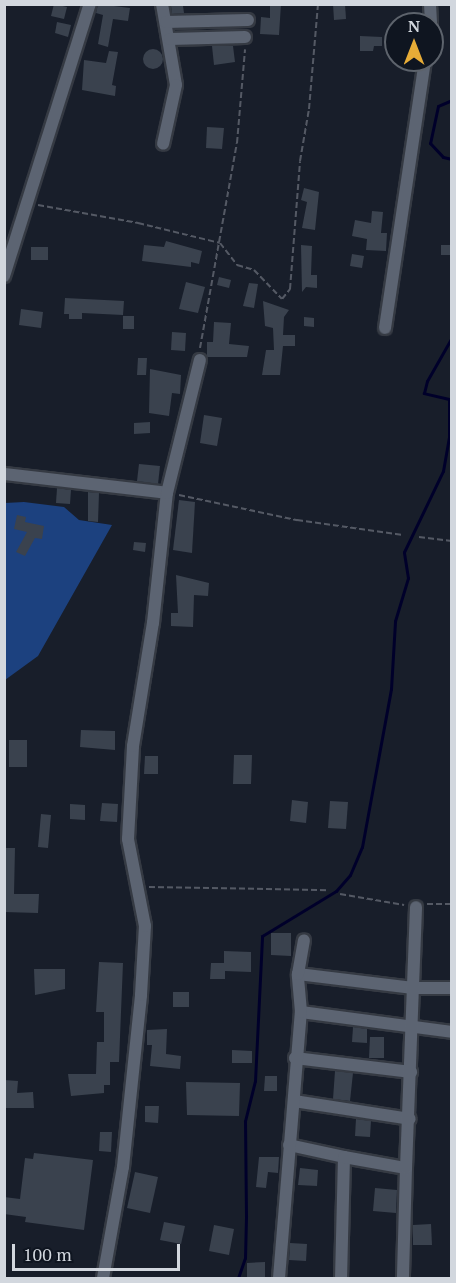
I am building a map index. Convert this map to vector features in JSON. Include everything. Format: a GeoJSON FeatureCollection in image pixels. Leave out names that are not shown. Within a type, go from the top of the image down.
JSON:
{"type":"FeatureCollection","features":[{"type":"Feature","properties":{"kind":"street"},"geometry":{"type":"LineString","coordinates":[[4,276],[90,4]]}},
{"type":"Feature","properties":{"kind":"street"},"geometry":{"type":"LineString","coordinates":[[162,4],[170,39],[176,85],[163,144]]}},
{"type":"Feature","properties":{"kind":"street"},"geometry":{"type":"LineString","coordinates":[[166,22],[248,20]]}},
{"type":"Feature","properties":{"kind":"street"},"geometry":{"type":"LineString","coordinates":[[170,39],[245,37]]}},
{"type":"Feature","properties":{"kind":"street"},"geometry":{"type":"LineString","coordinates":[[385,328],[423,72]]}},
{"type":"Feature","properties":{"kind":"street"},"geometry":{"type":"LineString","coordinates":[[103,1278],[123,1167],[141,995],[145,926],[130,859],[129,793],[167,493],[200,360]]}},
{"type":"Feature","properties":{"kind":"street"},"geometry":{"type":"LineString","coordinates":[[4,474],[167,493]]}},
{"type":"Feature","properties":{"kind":"street"},"geometry":{"type":"LineString","coordinates":[[403,1278],[416,907]]}},
{"type":"Feature","properties":{"kind":"street"},"geometry":{"type":"LineString","coordinates":[[279,1278],[294,1101],[295,1058],[301,1012],[298,974],[304,941]]}},
{"type":"Feature","properties":{"kind":"street"},"geometry":{"type":"LineString","coordinates":[[298,974],[414,988],[452,988]]}},
{"type":"Feature","properties":{"kind":"street"},"geometry":{"type":"LineString","coordinates":[[301,1012],[412,1029],[452,1032]]}},
{"type":"Feature","properties":{"kind":"street"},"geometry":{"type":"LineString","coordinates":[[295,1058],[411,1072]]}},
{"type":"Feature","properties":{"kind":"street"},"geometry":{"type":"LineString","coordinates":[[294,1101],[410,1119]]}},
{"type":"Feature","properties":{"kind":"street"},"geometry":{"type":"LineString","coordinates":[[289,1145],[406,1168]]}},
{"type":"Feature","properties":{"kind":"street"},"geometry":{"type":"LineString","coordinates":[[341,1278],[344,1157]]}},
{"type":"Feature","properties":{"kind":"path"},"geometry":{"type":"LineString","coordinates":[[26,203],[138,223],[220,243],[237,265],[254,270],[282,299],[290,289],[300,160],[309,109],[318,4]]}},
{"type":"Feature","properties":{"kind":"path"},"geometry":{"type":"LineString","coordinates":[[200,360],[200,340],[237,143],[245,37]]}},
{"type":"Feature","properties":{"kind":"path"},"geometry":{"type":"LineString","coordinates":[[167,493],[297,520],[403,535]]}},
{"type":"Feature","properties":{"kind":"path"},"geometry":{"type":"LineString","coordinates":[[419,537],[452,541]]}},
{"type":"Feature","properties":{"kind":"path"},"geometry":{"type":"LineString","coordinates":[[138,887],[329,890]]}},
{"type":"Feature","properties":{"kind":"path"},"geometry":{"type":"LineString","coordinates":[[340,894],[416,907],[452,904]]}},
{"type":"Feature","properties":{"kind":"shaded area"},"geometry":{"type":"Polygon","coordinates":[[[24,502],[64,507],[79,520],[112,525],[38,656],[5,680],[5,503],[24,502]]]}},
{"type":"Feature","properties":{"kind":"building"},"geometry":{"type":"Polygon","coordinates":[[[54,4],[67,7],[64,19],[51,16],[54,4]]]}},
{"type":"Feature","properties":{"kind":"building"},"geometry":{"type":"Polygon","coordinates":[[[98,4],[130,8],[128,21],[113,19],[108,47],[98,44],[103,15],[96,13],[98,4]]]}},
{"type":"Feature","properties":{"kind":"building"},"geometry":{"type":"Polygon","coordinates":[[[270,4],[281,4],[279,35],[260,34],[261,17],[270,18],[270,4]]]}},
{"type":"Feature","properties":{"kind":"building"},"geometry":{"type":"Polygon","coordinates":[[[333,4],[345,4],[346,19],[334,20],[333,4]]]}},
{"type":"Feature","properties":{"kind":"building"},"geometry":{"type":"Polygon","coordinates":[[[171,6],[183,6],[184,13],[172,14],[171,6]]]}},
{"type":"Feature","properties":{"kind":"building"},"geometry":{"type":"Polygon","coordinates":[[[57,22],[71,25],[68,37],[55,33],[57,22]]]}},
{"type":"Feature","properties":{"kind":"building"},"geometry":{"type":"Polygon","coordinates":[[[360,36],[382,37],[382,46],[374,46],[373,51],[360,51],[360,36]]]}},
{"type":"Feature","properties":{"kind":"building"},"geometry":{"type":"Polygon","coordinates":[[[212,46],[233,46],[235,62],[214,65],[212,46]]]}},
{"type":"Feature","properties":{"kind":"building"},"geometry":{"type":"Polygon","coordinates":[[[153,49],[160,52],[163,59],[160,66],[153,69],[146,66],[143,59],[146,52],[153,49]]]}},
{"type":"Feature","properties":{"kind":"building"},"geometry":{"type":"Polygon","coordinates":[[[109,51],[118,52],[112,85],[116,86],[115,96],[82,90],[84,60],[106,63],[109,51]]]}},
{"type":"Feature","properties":{"kind":"building"},"geometry":{"type":"Polygon","coordinates":[[[207,127],[224,128],[222,149],[206,148],[207,127]]]}},
{"type":"Feature","properties":{"kind":"building"},"geometry":{"type":"Polygon","coordinates":[[[304,188],[319,192],[315,230],[302,228],[307,202],[301,200],[304,188]]]}},
{"type":"Feature","properties":{"kind":"building"},"geometry":{"type":"Polygon","coordinates":[[[372,211],[383,212],[381,233],[387,233],[386,251],[366,250],[367,239],[352,236],[355,220],[371,223],[372,211]]]}},
{"type":"Feature","properties":{"kind":"building"},"geometry":{"type":"Polygon","coordinates":[[[166,241],[202,251],[199,264],[191,262],[191,267],[142,261],[144,245],[164,247],[166,241]]]}},
{"type":"Feature","properties":{"kind":"building"},"geometry":{"type":"Polygon","coordinates":[[[301,245],[312,246],[311,275],[317,275],[317,288],[306,287],[302,292],[301,245]]]}},
{"type":"Feature","properties":{"kind":"building"},"geometry":{"type":"Polygon","coordinates":[[[441,245],[452,245],[452,255],[441,255],[441,245]]]}},
{"type":"Feature","properties":{"kind":"building"},"geometry":{"type":"Polygon","coordinates":[[[31,247],[48,247],[48,260],[31,260],[31,247]]]}},
{"type":"Feature","properties":{"kind":"building"},"geometry":{"type":"Polygon","coordinates":[[[352,254],[364,256],[362,268],[350,266],[352,254]]]}},
{"type":"Feature","properties":{"kind":"building"},"geometry":{"type":"Polygon","coordinates":[[[219,277],[231,280],[229,288],[217,285],[219,277]]]}},
{"type":"Feature","properties":{"kind":"building"},"geometry":{"type":"Polygon","coordinates":[[[186,282],[205,287],[198,313],[179,309],[186,282]]]}},
{"type":"Feature","properties":{"kind":"building"},"geometry":{"type":"Polygon","coordinates":[[[249,283],[258,284],[254,308],[243,306],[249,283]]]}},
{"type":"Feature","properties":{"kind":"building"},"geometry":{"type":"Polygon","coordinates":[[[65,298],[124,301],[123,315],[82,313],[82,319],[69,319],[69,314],[64,314],[65,298]]]}},
{"type":"Feature","properties":{"kind":"building"},"geometry":{"type":"Polygon","coordinates":[[[263,301],[289,310],[284,317],[283,335],[295,335],[295,346],[283,346],[280,375],[262,375],[266,350],[274,350],[273,328],[265,326],[263,301]]]}},
{"type":"Feature","properties":{"kind":"building"},"geometry":{"type":"Polygon","coordinates":[[[21,309],[43,312],[41,328],[19,325],[21,309]]]}},
{"type":"Feature","properties":{"kind":"building"},"geometry":{"type":"Polygon","coordinates":[[[123,316],[134,316],[134,329],[123,329],[123,316]]]}},
{"type":"Feature","properties":{"kind":"building"},"geometry":{"type":"Polygon","coordinates":[[[304,317],[314,318],[314,327],[304,326],[304,317]]]}},
{"type":"Feature","properties":{"kind":"building"},"geometry":{"type":"Polygon","coordinates":[[[214,322],[231,323],[229,344],[249,346],[247,357],[207,357],[207,342],[213,342],[214,322]]]}},
{"type":"Feature","properties":{"kind":"building"},"geometry":{"type":"Polygon","coordinates":[[[172,332],[186,333],[185,351],[171,350],[172,332]]]}},
{"type":"Feature","properties":{"kind":"building"},"geometry":{"type":"Polygon","coordinates":[[[138,358],[147,358],[146,375],[137,375],[138,358]]]}},
{"type":"Feature","properties":{"kind":"building"},"geometry":{"type":"Polygon","coordinates":[[[150,369],[181,375],[180,394],[172,393],[169,416],[149,413],[150,369]]]}},
{"type":"Feature","properties":{"kind":"building"},"geometry":{"type":"Polygon","coordinates":[[[204,415],[222,418],[217,446],[200,443],[204,415]]]}},
{"type":"Feature","properties":{"kind":"building"},"geometry":{"type":"Polygon","coordinates":[[[150,422],[150,433],[134,434],[134,423],[150,422]]]}},
{"type":"Feature","properties":{"kind":"building"},"geometry":{"type":"Polygon","coordinates":[[[139,464],[160,466],[158,484],[137,481],[139,464]]]}},
{"type":"Feature","properties":{"kind":"building"},"geometry":{"type":"Polygon","coordinates":[[[57,488],[71,490],[70,504],[56,503],[57,488]]]}},
{"type":"Feature","properties":{"kind":"building"},"geometry":{"type":"Polygon","coordinates":[[[88,492],[99,493],[98,522],[88,521],[88,492]]]}},
{"type":"Feature","properties":{"kind":"building"},"geometry":{"type":"Polygon","coordinates":[[[179,500],[195,502],[192,553],[173,550],[179,500]]]}},
{"type":"Feature","properties":{"kind":"building"},"geometry":{"type":"Polygon","coordinates":[[[17,515],[26,517],[25,522],[44,526],[42,539],[35,538],[25,556],[16,552],[27,532],[14,529],[17,515]]]}},
{"type":"Feature","properties":{"kind":"building"},"geometry":{"type":"Polygon","coordinates":[[[134,542],[146,543],[145,552],[133,550],[134,542]]]}},
{"type":"Feature","properties":{"kind":"building"},"geometry":{"type":"Polygon","coordinates":[[[176,575],[209,583],[208,596],[194,595],[193,627],[171,626],[171,613],[178,613],[176,575]]]}},
{"type":"Feature","properties":{"kind":"building"},"geometry":{"type":"Polygon","coordinates":[[[81,730],[115,731],[115,750],[80,747],[81,730]]]}},
{"type":"Feature","properties":{"kind":"building"},"geometry":{"type":"Polygon","coordinates":[[[9,740],[27,740],[27,767],[9,767],[9,740]]]}},
{"type":"Feature","properties":{"kind":"building"},"geometry":{"type":"Polygon","coordinates":[[[234,755],[252,755],[251,784],[233,784],[234,755]]]}},
{"type":"Feature","properties":{"kind":"building"},"geometry":{"type":"Polygon","coordinates":[[[145,756],[158,756],[158,774],[144,774],[145,756]]]}},
{"type":"Feature","properties":{"kind":"building"},"geometry":{"type":"Polygon","coordinates":[[[292,800],[308,802],[306,823],[290,821],[292,800]]]}},
{"type":"Feature","properties":{"kind":"building"},"geometry":{"type":"Polygon","coordinates":[[[330,801],[348,802],[346,829],[328,828],[330,801]]]}},
{"type":"Feature","properties":{"kind":"building"},"geometry":{"type":"Polygon","coordinates":[[[102,803],[118,804],[117,822],[100,821],[102,803]]]}},
{"type":"Feature","properties":{"kind":"building"},"geometry":{"type":"Polygon","coordinates":[[[70,804],[85,805],[85,820],[70,819],[70,804]]]}},
{"type":"Feature","properties":{"kind":"building"},"geometry":{"type":"Polygon","coordinates":[[[41,814],[51,815],[48,848],[38,847],[41,814]]]}},
{"type":"Feature","properties":{"kind":"building"},"geometry":{"type":"Polygon","coordinates":[[[4,848],[15,848],[14,894],[39,894],[38,913],[4,912],[4,848]]]}},
{"type":"Feature","properties":{"kind":"building"},"geometry":{"type":"Polygon","coordinates":[[[271,933],[291,933],[291,956],[271,955],[271,933]]]}},
{"type":"Feature","properties":{"kind":"building"},"geometry":{"type":"Polygon","coordinates":[[[224,951],[251,952],[251,972],[225,971],[225,979],[210,979],[211,963],[224,963],[224,951]]]}},
{"type":"Feature","properties":{"kind":"building"},"geometry":{"type":"Polygon","coordinates":[[[99,962],[123,963],[119,1062],[110,1062],[110,1085],[104,1085],[104,1093],[71,1096],[68,1074],[96,1074],[97,1042],[104,1042],[104,1012],[96,1012],[99,962]]]}},
{"type":"Feature","properties":{"kind":"building"},"geometry":{"type":"Polygon","coordinates":[[[34,969],[65,969],[65,989],[35,995],[34,969]]]}},
{"type":"Feature","properties":{"kind":"building"},"geometry":{"type":"Polygon","coordinates":[[[173,992],[189,992],[189,1007],[173,1007],[173,992]]]}},
{"type":"Feature","properties":{"kind":"building"},"geometry":{"type":"Polygon","coordinates":[[[353,1027],[367,1029],[367,1043],[352,1042],[353,1027]]]}},
{"type":"Feature","properties":{"kind":"building"},"geometry":{"type":"Polygon","coordinates":[[[167,1029],[166,1054],[181,1056],[180,1069],[150,1066],[152,1045],[147,1045],[147,1030],[167,1029]]]}},
{"type":"Feature","properties":{"kind":"building"},"geometry":{"type":"Polygon","coordinates":[[[370,1037],[384,1037],[384,1058],[369,1058],[370,1037]]]}},
{"type":"Feature","properties":{"kind":"building"},"geometry":{"type":"Polygon","coordinates":[[[232,1050],[252,1051],[252,1063],[232,1063],[232,1050]]]}},
{"type":"Feature","properties":{"kind":"building"},"geometry":{"type":"Polygon","coordinates":[[[335,1071],[353,1073],[350,1101],[333,1099],[335,1071]]]}},
{"type":"Feature","properties":{"kind":"building"},"geometry":{"type":"Polygon","coordinates":[[[265,1076],[277,1076],[277,1091],[264,1091],[265,1076]]]}},
{"type":"Feature","properties":{"kind":"building"},"geometry":{"type":"Polygon","coordinates":[[[4,1080],[18,1081],[17,1093],[33,1092],[34,1108],[4,1108],[4,1080]]]}},
{"type":"Feature","properties":{"kind":"building"},"geometry":{"type":"Polygon","coordinates":[[[186,1082],[240,1083],[239,1116],[187,1115],[186,1082]]]}},
{"type":"Feature","properties":{"kind":"building"},"geometry":{"type":"Polygon","coordinates":[[[145,1106],[159,1106],[158,1123],[145,1122],[145,1106]]]}},
{"type":"Feature","properties":{"kind":"building"},"geometry":{"type":"Polygon","coordinates":[[[356,1119],[371,1121],[370,1137],[355,1136],[356,1119]]]}},
{"type":"Feature","properties":{"kind":"building"},"geometry":{"type":"Polygon","coordinates":[[[100,1132],[112,1132],[111,1152],[99,1151],[100,1132]]]}},
{"type":"Feature","properties":{"kind":"building"},"geometry":{"type":"Polygon","coordinates":[[[34,1153],[93,1160],[84,1230],[25,1222],[26,1217],[4,1214],[4,1197],[20,1199],[25,1158],[33,1159],[34,1153]]]}},
{"type":"Feature","properties":{"kind":"building"},"geometry":{"type":"Polygon","coordinates":[[[259,1157],[279,1157],[278,1173],[268,1172],[266,1188],[256,1187],[259,1157]]]}},
{"type":"Feature","properties":{"kind":"building"},"geometry":{"type":"Polygon","coordinates":[[[300,1168],[318,1170],[317,1186],[298,1185],[300,1168]]]}},
{"type":"Feature","properties":{"kind":"building"},"geometry":{"type":"Polygon","coordinates":[[[135,1172],[158,1177],[150,1213],[127,1208],[135,1172]]]}},
{"type":"Feature","properties":{"kind":"building"},"geometry":{"type":"Polygon","coordinates":[[[375,1188],[397,1190],[396,1213],[373,1211],[375,1188]]]}},
{"type":"Feature","properties":{"kind":"building"},"geometry":{"type":"Polygon","coordinates":[[[164,1222],[185,1226],[181,1244],[160,1240],[164,1222]]]}},
{"type":"Feature","properties":{"kind":"building"},"geometry":{"type":"Polygon","coordinates":[[[431,1224],[432,1245],[413,1245],[413,1225],[431,1224]]]}},
{"type":"Feature","properties":{"kind":"building"},"geometry":{"type":"Polygon","coordinates":[[[214,1225],[234,1229],[229,1255],[209,1251],[214,1225]]]}},
{"type":"Feature","properties":{"kind":"building"},"geometry":{"type":"Polygon","coordinates":[[[290,1243],[307,1244],[306,1261],[289,1260],[290,1243]]]}},
{"type":"Feature","properties":{"kind":"building"},"geometry":{"type":"Polygon","coordinates":[[[265,1262],[265,1278],[247,1278],[247,1263],[265,1262]]]}},
{"type":"Feature","properties":{"kind":"waterway"},"geometry":{"type":"LineString","coordinates":[[452,100],[438,106],[430,143],[443,157],[452,159]]}},
{"type":"Feature","properties":{"kind":"waterway"},"geometry":{"type":"LineString","coordinates":[[238,1278],[245,1258],[245,1121],[255,1081],[262,936],[336,891],[350,875],[362,847],[391,689],[395,621],[408,578],[404,552],[443,471],[449,436],[449,399],[424,393],[427,381],[452,337]]}}]}
